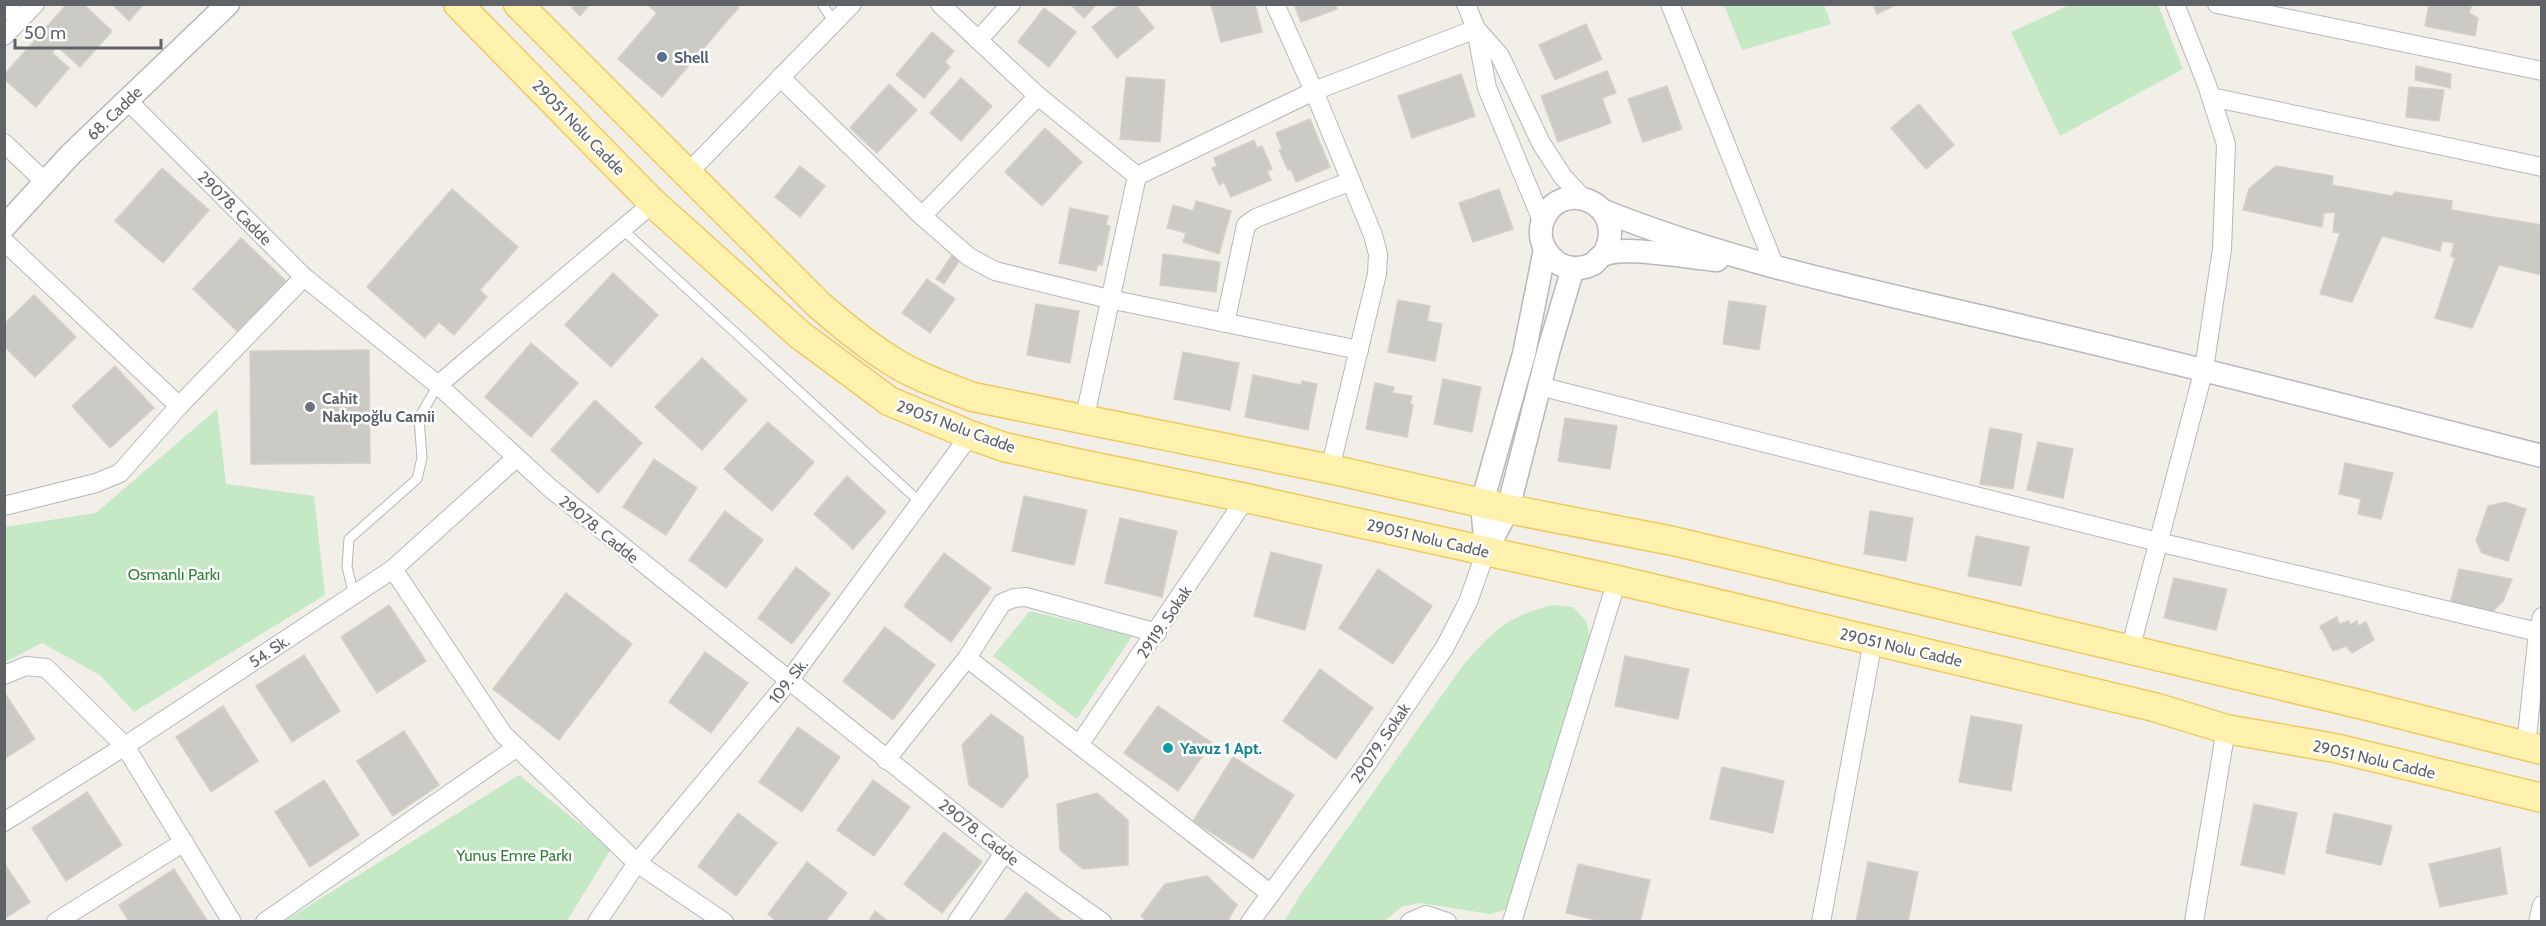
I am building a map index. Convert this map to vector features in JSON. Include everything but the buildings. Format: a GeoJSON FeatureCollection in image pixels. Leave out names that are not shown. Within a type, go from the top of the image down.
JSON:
{"type":"FeatureCollection","features":[{"type":"Feature","properties":{"kind":"main road","name":"29051 Nolu Cadde"},"geometry":{"type":"LineString","coordinates":[[458,4],[653,203],[800,335],[889,401],[970,435],[1004,447],[1617,580],[2154,708],[2226,729],[2335,748],[2541,798]]}},
{"type":"Feature","properties":{"kind":"main road","name":"29051 Nolu Cadde"},"geometry":{"type":"LineString","coordinates":[[518,4],[819,306],[859,339],[893,362],[921,377],[973,397],[1673,541],[2534,748]]}},
{"type":"Feature","properties":{"kind":"street"},"geometry":{"type":"LineString","coordinates":[[4,36],[35,4]]}},
{"type":"Feature","properties":{"kind":"street"},"geometry":{"type":"LineString","coordinates":[[687,174],[852,4]]}},
{"type":"Feature","properties":{"kind":"street"},"geometry":{"type":"LineString","coordinates":[[940,4],[1038,96],[1137,176]]}},
{"type":"Feature","properties":{"kind":"street"},"geometry":{"type":"LineString","coordinates":[[978,40],[1011,4]]}},
{"type":"Feature","properties":{"kind":"street"},"geometry":{"type":"LineString","coordinates":[[1275,4],[1351,181],[1373,235],[1377,254],[1377,274],[1330,469]]}},
{"type":"Feature","properties":{"kind":"street"},"geometry":{"type":"LineString","coordinates":[[1466,4],[1476,28],[1487,88],[1543,223]]}},
{"type":"Feature","properties":{"kind":"street"},"geometry":{"type":"LineString","coordinates":[[1670,4],[1775,267]]}},
{"type":"Feature","properties":{"kind":"street"},"geometry":{"type":"LineString","coordinates":[[2130,650],[2204,369],[2222,249],[2226,144],[2211,97],[2175,4]]}},
{"type":"Feature","properties":{"kind":"street"},"geometry":{"type":"LineString","coordinates":[[2217,4],[2541,71]]}},
{"type":"Feature","properties":{"kind":"street"},"geometry":{"type":"LineString","coordinates":[[4,6],[20,19]]}},
{"type":"Feature","properties":{"kind":"street","name":"68. Cadde"},"geometry":{"type":"LineString","coordinates":[[4,227],[45,182],[218,8]]}},
{"type":"Feature","properties":{"kind":"street"},"geometry":{"type":"LineString","coordinates":[[1137,176],[1314,91],[1476,28]]}},
{"type":"Feature","properties":{"kind":"street"},"geometry":{"type":"LineString","coordinates":[[1476,28],[1500,56],[1541,143],[1563,177],[1584,199]]}},
{"type":"Feature","properties":{"kind":"street"},"geometry":{"type":"LineString","coordinates":[[780,77],[922,216],[969,257],[995,271],[1109,299],[1359,350]]}},
{"type":"Feature","properties":{"kind":"street"},"geometry":{"type":"LineString","coordinates":[[922,216],[1038,96]]}},
{"type":"Feature","properties":{"kind":"street"},"geometry":{"type":"LineString","coordinates":[[2211,97],[2541,167]]}},
{"type":"Feature","properties":{"kind":"street","name":"29078. Cadde"},"geometry":{"type":"LineString","coordinates":[[127,100],[304,277],[438,385],[550,488],[788,682],[1004,853],[1102,921]]}},
{"type":"Feature","properties":{"kind":"street"},"geometry":{"type":"LineString","coordinates":[[4,143],[45,182]]}},
{"type":"Feature","properties":{"kind":"street"},"geometry":{"type":"LineString","coordinates":[[1084,421],[1137,176]]}},
{"type":"Feature","properties":{"kind":"street"},"geometry":{"type":"LineString","coordinates":[[1225,323],[1246,225],[1256,218],[1351,181]]}},
{"type":"Feature","properties":{"kind":"street"},"geometry":{"type":"LineString","coordinates":[[1775,267],[1628,251],[1604,255],[1584,267],[1573,268],[1561,265],[1552,259],[1545,249],[1541,238],[1543,223],[1552,207],[1562,200],[1584,199],[1595,203],[1604,211],[1642,226],[1775,267],[2204,369],[2541,456]]}},
{"type":"Feature","properties":{"kind":"street"},"geometry":{"type":"LineString","coordinates":[[438,385],[653,203]]}},
{"type":"Feature","properties":{"kind":"street"},"geometry":{"type":"LineString","coordinates":[[1604,211],[1611,233],[1604,255]]}},
{"type":"Feature","properties":{"kind":"street"},"geometry":{"type":"LineString","coordinates":[[4,241],[179,406]]}},
{"type":"Feature","properties":{"kind":"street"},"geometry":{"type":"LineString","coordinates":[[1486,551],[1545,249]]}},
{"type":"Feature","properties":{"kind":"street"},"geometry":{"type":"LineString","coordinates":[[1495,506],[1539,386],[1573,268]]}},
{"type":"Feature","properties":{"kind":"street"},"geometry":{"type":"LineString","coordinates":[[4,506],[96,483],[120,473],[179,406],[304,277]]}},
{"type":"Feature","properties":{"kind":"street"},"geometry":{"type":"LineString","coordinates":[[1539,386],[2158,542],[2540,628],[2534,748]]}},
{"type":"Feature","properties":{"kind":"street","name":"109. Sk."},"geometry":{"type":"LineString","coordinates":[[597,921],[637,863],[788,682],[970,435]]}},
{"type":"Feature","properties":{"kind":"street","name":"54. Sk."},"geometry":{"type":"LineString","coordinates":[[4,822],[125,746],[393,569],[516,458]]}},
{"type":"Feature","properties":{"kind":"street","name":"29119. Sokak"},"geometry":{"type":"LineString","coordinates":[[1079,745],[1157,633],[1246,498]]}},
{"type":"Feature","properties":{"kind":"street","name":"29079. Sokak"},"geometry":{"type":"LineString","coordinates":[[1250,921],[1368,762],[1445,647],[1468,602],[1486,551]]}},
{"type":"Feature","properties":{"kind":"street"},"geometry":{"type":"LineString","coordinates":[[393,569],[503,734],[637,863],[724,921]]}},
{"type":"Feature","properties":{"kind":"street"},"geometry":{"type":"LineString","coordinates":[[1512,921],[1617,580]]}},
{"type":"Feature","properties":{"kind":"street"},"geometry":{"type":"LineString","coordinates":[[886,760],[967,658],[1002,603],[1014,598],[1026,597],[1157,633]]}},
{"type":"Feature","properties":{"kind":"street"},"geometry":{"type":"LineString","coordinates":[[1821,921],[1874,641]]}},
{"type":"Feature","properties":{"kind":"street"},"geometry":{"type":"LineString","coordinates":[[967,658],[1271,894]]}},
{"type":"Feature","properties":{"kind":"street"},"geometry":{"type":"LineString","coordinates":[[4,675],[26,666],[46,668],[125,746],[232,921]]}},
{"type":"Feature","properties":{"kind":"street"},"geometry":{"type":"LineString","coordinates":[[2194,921],[2226,729]]}},
{"type":"Feature","properties":{"kind":"street"},"geometry":{"type":"LineString","coordinates":[[265,921],[516,747]]}},
{"type":"Feature","properties":{"kind":"street"},"geometry":{"type":"LineString","coordinates":[[56,921],[184,843]]}},
{"type":"Feature","properties":{"kind":"street"},"geometry":{"type":"LineString","coordinates":[[957,921],[1004,853]]}},
{"type":"Feature","properties":{"kind":"street"},"geometry":{"type":"LineString","coordinates":[[2538,921],[2541,905]]}},
{"type":"Feature","properties":{"kind":"street"},"geometry":{"type":"LineString","coordinates":[[1410,921],[1426,915],[1447,921]]}},
{"type":"Feature","properties":{"kind":"lane"},"geometry":{"type":"LineString","coordinates":[[822,4],[834,22]]}},
{"type":"Feature","properties":{"kind":"lane"},"geometry":{"type":"LineString","coordinates":[[622,229],[921,503]]}},
{"type":"Feature","properties":{"kind":"lane"},"geometry":{"type":"LineString","coordinates":[[354,595],[348,567],[349,539],[417,479],[422,458],[419,418],[438,385]]}},
{"type":"Feature","properties":{"kind":"green space"},"geometry":{"type":"Polygon","coordinates":[[[1724,5],[1824,5],[1831,24],[1742,50],[1724,5]]]}},
{"type":"Feature","properties":{"kind":"green space"},"geometry":{"type":"Polygon","coordinates":[[[2070,5],[2158,5],[2183,69],[2060,136],[2011,32],[2070,5]]]}},
{"type":"Feature","properties":{"kind":"green space","name":"Osmanlı Parkı"},"geometry":{"type":"Polygon","coordinates":[[[217,409],[226,484],[314,496],[325,595],[134,712],[100,675],[42,643],[5,662],[5,527],[96,513],[217,409]]]}},
{"type":"Feature","properties":{"kind":"green space"},"geometry":{"type":"Polygon","coordinates":[[[1553,605],[1573,607],[1586,621],[1590,637],[1511,908],[1490,914],[1421,903],[1403,906],[1384,921],[1284,922],[1299,897],[1464,664],[1502,626],[1524,614],[1553,605]]]}},
{"type":"Feature","properties":{"kind":"green space"},"geometry":{"type":"Polygon","coordinates":[[[1030,611],[1132,636],[1077,719],[993,656],[1030,611]]]}},
{"type":"Feature","properties":{"kind":"green space","name":"Yunus Emre Parkı"},"geometry":{"type":"Polygon","coordinates":[[[519,775],[611,849],[567,921],[283,922],[519,775]]]}},
{"type":"Feature","properties":{"kind":"place","name":"Shell"},"geometry":{"type":"Point","coordinates":[662,57]}},
{"type":"Feature","properties":{"kind":"place","name":"Cahit Nakıpoğlu Camii"},"geometry":{"type":"Point","coordinates":[310,407]}},
{"type":"Feature","properties":{"kind":"place","name":"Yavuz 1 Apt."},"geometry":{"type":"Point","coordinates":[1168,748]}}]}
